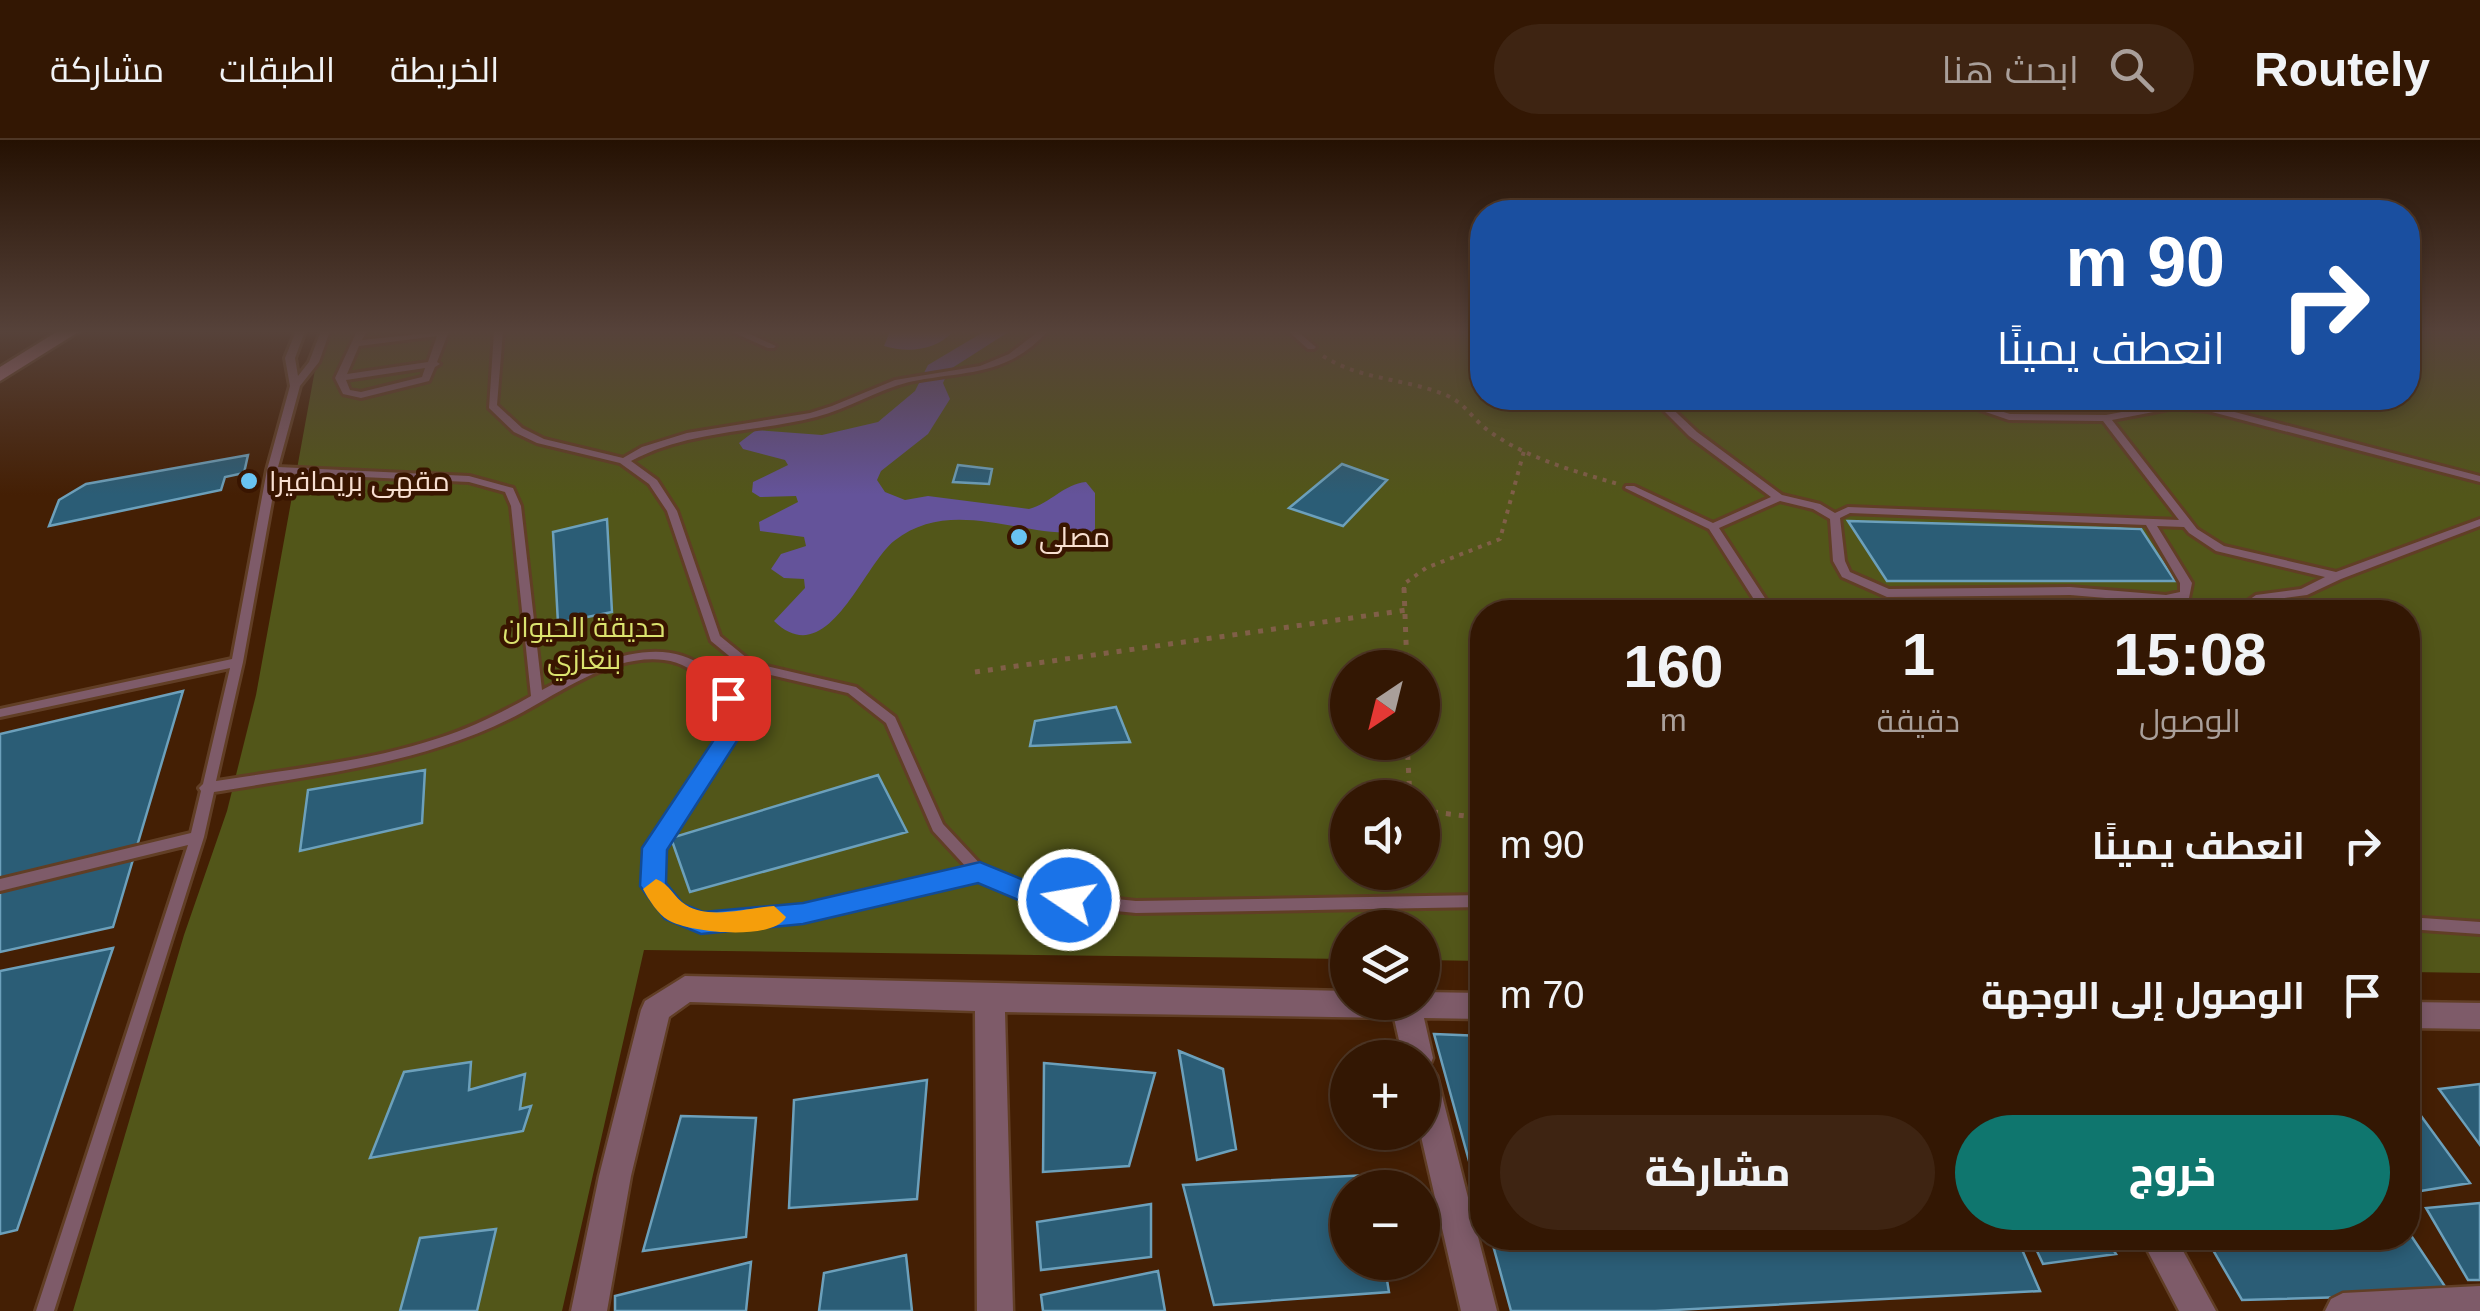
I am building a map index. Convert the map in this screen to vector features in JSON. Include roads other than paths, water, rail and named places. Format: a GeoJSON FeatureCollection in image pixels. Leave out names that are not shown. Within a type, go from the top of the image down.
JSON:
{"type":"FeatureCollection","features":[{"type":"Feature","properties":{"kind":"street"},"geometry":{"type":"LineString","coordinates":[[589,1311],[615,1176],[656,1010],[670,996],[685,989],[1330,1006]]}},
{"type":"Feature","properties":{"kind":"street"},"geometry":{"type":"LineString","coordinates":[[990,999],[995,1311]]}},
{"type":"Feature","properties":{"kind":"street"},"geometry":{"type":"LineString","coordinates":[[1440,1007],[1470,1006]]}},
{"type":"Feature","properties":{"kind":"street"},"geometry":{"type":"LineString","coordinates":[[2420,1015],[2480,1016]]}},
{"type":"Feature","properties":{"kind":"street"},"geometry":{"type":"LineString","coordinates":[[1440,1150],[1479,1311]]}},
{"type":"Feature","properties":{"kind":"street"},"geometry":{"type":"LineString","coordinates":[[2165,1250],[2198,1311]]}},
{"type":"Feature","properties":{"kind":"street"},"geometry":{"type":"LineString","coordinates":[[2343,1311],[2480,1303]]}},
{"type":"Feature","properties":{"kind":"lane"},"geometry":{"type":"LineString","coordinates":[[46,1311],[197,838],[237,662],[272,470],[294,386]]}},
{"type":"Feature","properties":{"kind":"lane"},"geometry":{"type":"LineString","coordinates":[[343,386],[346,392],[361,395],[399,386]]}},
{"type":"Feature","properties":{"kind":"lane"},"geometry":{"type":"LineString","coordinates":[[494,386],[492,406],[518,430],[541,441],[624,461],[654,482],[672,511],[715,638],[749,666],[852,690],[890,720],[938,827],[980,872],[1035,896],[1136,907],[1470,901]]}},
{"type":"Feature","properties":{"kind":"lane"},"geometry":{"type":"LineString","coordinates":[[624,461],[641,450],[700,433],[838,409],[896,386]]}},
{"type":"Feature","properties":{"kind":"lane"},"geometry":{"type":"LineString","coordinates":[[1668,410],[1693,434],[1779,498],[1816,506],[1836,517],[1841,538],[1839,561],[1846,574],[1886,593],[2070,591],[2166,599],[2185,595],[2186,583],[2149,522]]}},
{"type":"Feature","properties":{"kind":"lane"},"geometry":{"type":"LineString","coordinates":[[1987,410],[2009,417],[2106,418],[2148,410]]}},
{"type":"Feature","properties":{"kind":"lane"},"geometry":{"type":"LineString","coordinates":[[2207,410],[2480,479]]}},
{"type":"Feature","properties":{"kind":"lane"},"geometry":{"type":"LineString","coordinates":[[2232,410],[2234,414]]}},
{"type":"Feature","properties":{"kind":"lane"},"geometry":{"type":"LineString","coordinates":[[2106,418],[2188,524],[2220,549],[2337,576]]}},
{"type":"Feature","properties":{"kind":"lane"},"geometry":{"type":"LineString","coordinates":[[272,470],[469,479],[509,490],[516,506],[537,697]]}},
{"type":"Feature","properties":{"kind":"lane"},"geometry":{"type":"LineString","coordinates":[[1630,488],[1713,527],[1760,600]]}},
{"type":"Feature","properties":{"kind":"lane"},"geometry":{"type":"LineString","coordinates":[[1713,527],[1779,498]]}},
{"type":"Feature","properties":{"kind":"lane"},"geometry":{"type":"LineString","coordinates":[[1836,517],[1848,510],[2188,524]]}},
{"type":"Feature","properties":{"kind":"lane"},"geometry":{"type":"LineString","coordinates":[[2257,600],[2303,592],[2480,522]]}},
{"type":"Feature","properties":{"kind":"lane"},"geometry":{"type":"LineString","coordinates":[[206,788],[405,754],[477,730],[537,697],[650,655],[678,659],[706,675],[728,698],[735,727],[654,848],[653,886],[674,912],[701,923],[803,914],[980,872]]}},
{"type":"Feature","properties":{"kind":"lane"},"geometry":{"type":"LineString","coordinates":[[0,713],[237,662]]}},
{"type":"Feature","properties":{"kind":"lane"},"geometry":{"type":"LineString","coordinates":[[0,885],[197,838]]}},
{"type":"Feature","properties":{"kind":"lane"},"geometry":{"type":"LineString","coordinates":[[2420,925],[2480,928]]}},
{"type":"Feature","properties":{"kind":"place","name":"مقهى بريمافيرا"},"geometry":{"type":"Point","coordinates":[249,481]}},
{"type":"Feature","properties":{"kind":"place","name":"مصلى"},"geometry":{"type":"Point","coordinates":[1019,537]}},
{"type":"Feature","properties":{"kind":"park label","name":"حديقة الحيوان بنغازي"},"geometry":{"type":"Point","coordinates":[584,643]}}]}
